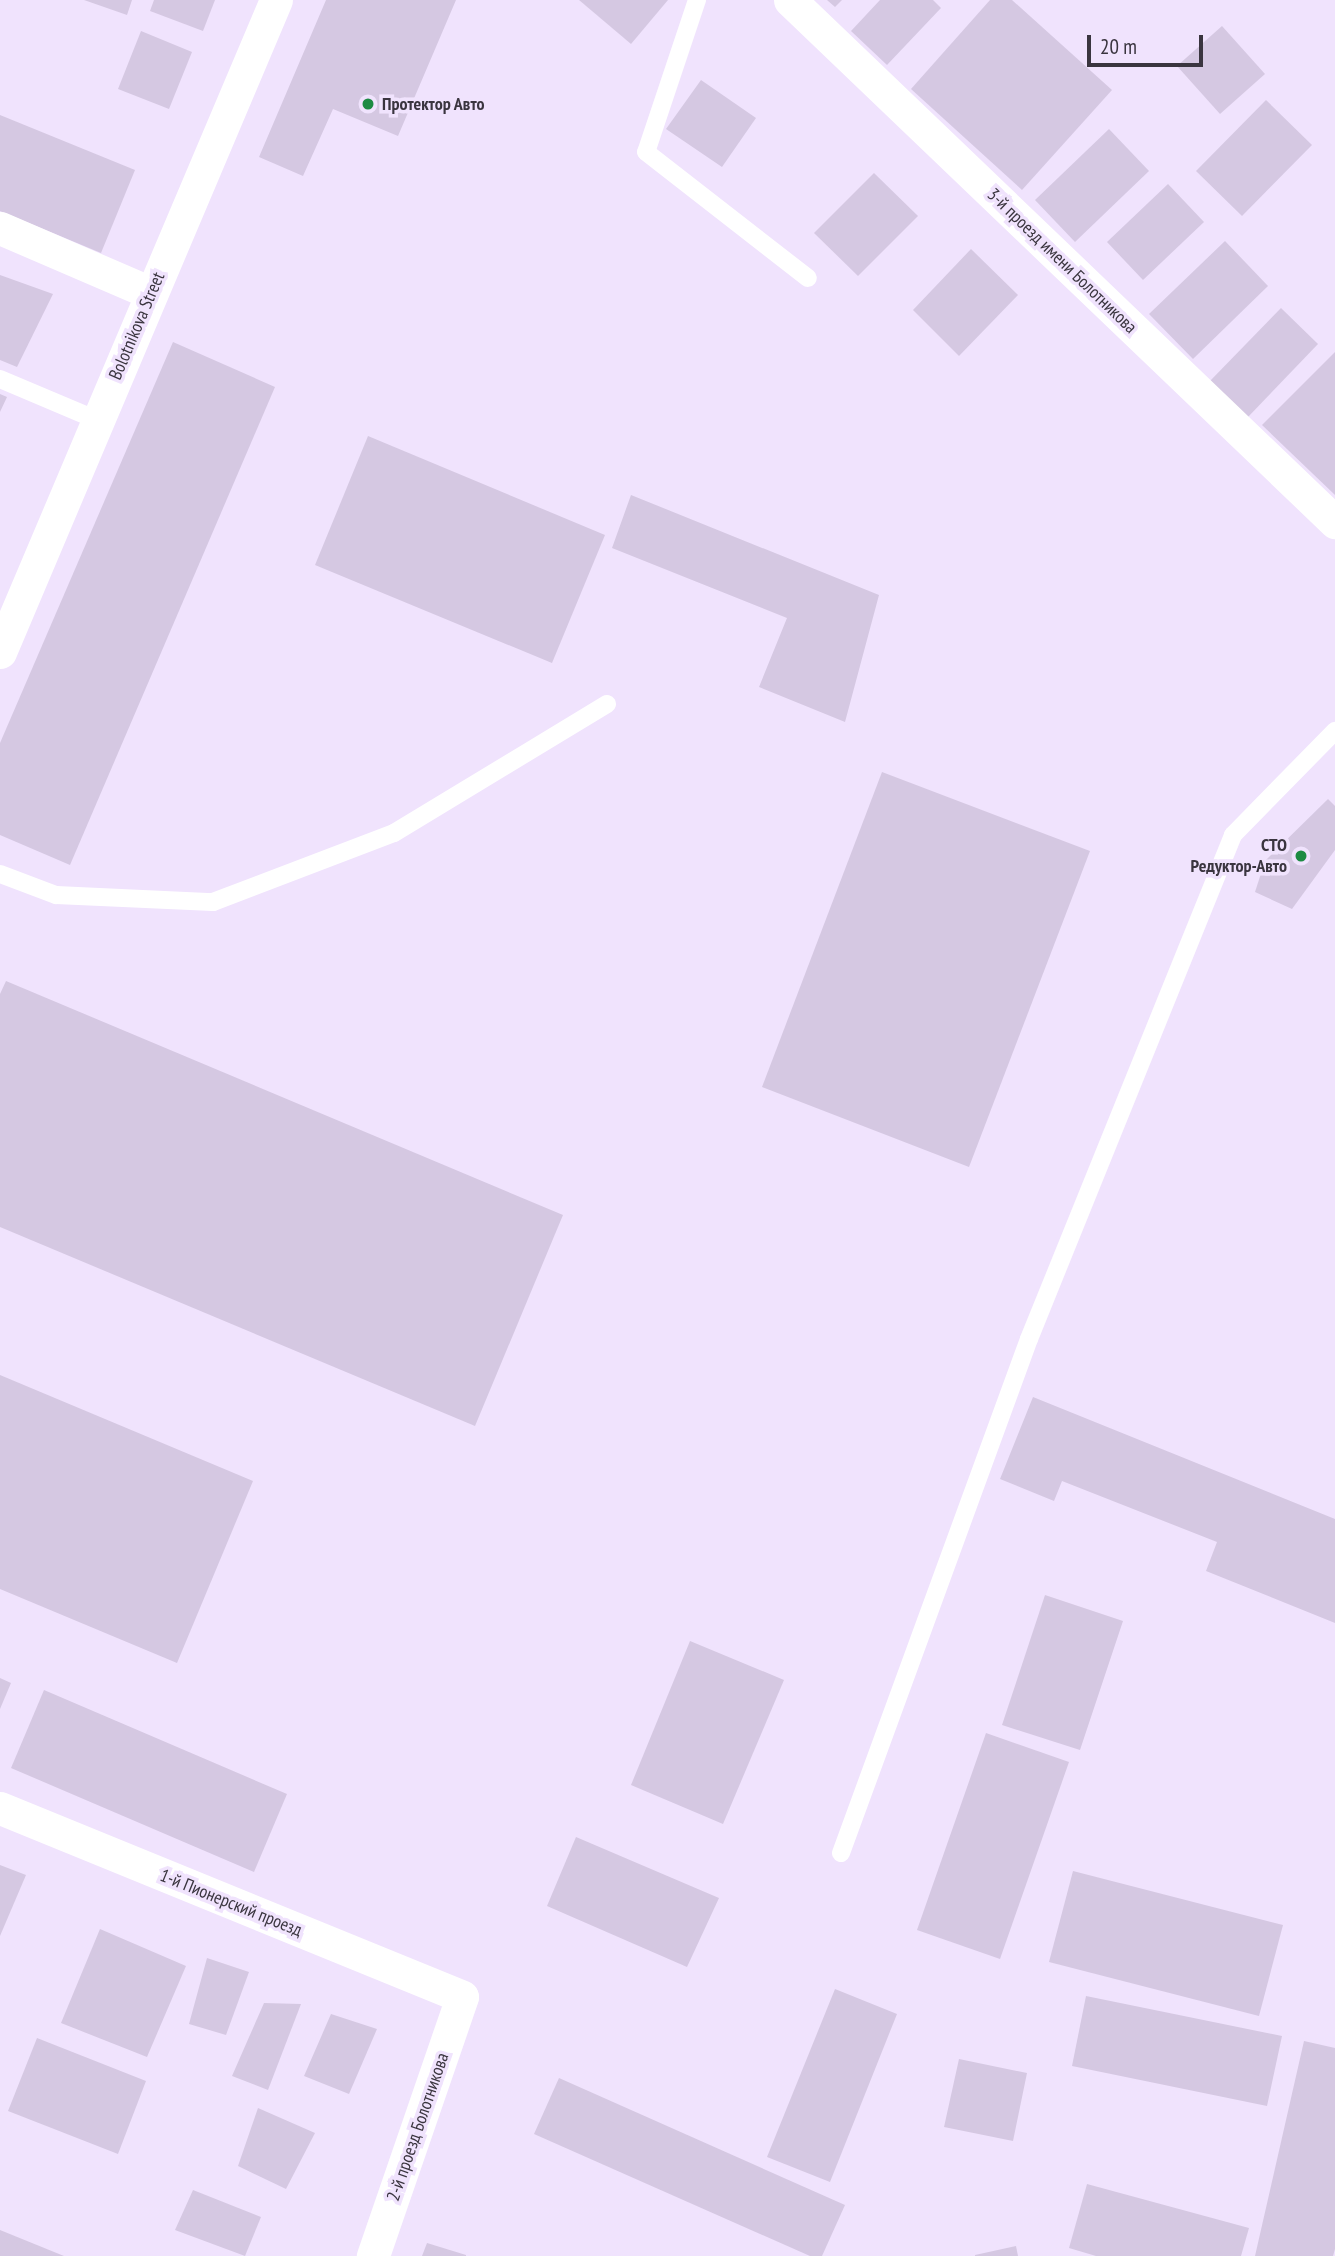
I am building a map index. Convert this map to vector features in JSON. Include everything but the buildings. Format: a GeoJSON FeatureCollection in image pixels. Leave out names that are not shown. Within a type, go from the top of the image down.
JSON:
{"type":"FeatureCollection","features":[{"type":"Feature","properties":{"kind":"street","name":"Bolotnikova Street"},"geometry":{"type":"LineString","coordinates":[[0,652],[276,0]]}},
{"type":"Feature","properties":{"kind":"street","name":"3-й проезд имени Болотникова"},"geometry":{"type":"LineString","coordinates":[[790,0],[1335,522]]}},
{"type":"Feature","properties":{"kind":"street"},"geometry":{"type":"LineString","coordinates":[[0,229],[151,293]]}},
{"type":"Feature","properties":{"kind":"street","name":"1-й Пионерский проезд"},"geometry":{"type":"LineString","coordinates":[[0,1808],[462,1997]]}},
{"type":"Feature","properties":{"kind":"street","name":"2-й проезд Болотникова"},"geometry":{"type":"LineString","coordinates":[[373,2256],[462,1997]]}},
{"type":"Feature","properties":{"kind":"lane"},"geometry":{"type":"LineString","coordinates":[[697,0],[646,152],[808,278]]}},
{"type":"Feature","properties":{"kind":"lane"},"geometry":{"type":"LineString","coordinates":[[0,379],[97,421]]}},
{"type":"Feature","properties":{"kind":"lane"},"geometry":{"type":"LineString","coordinates":[[0,874],[56,895],[213,902],[394,833],[607,704]]}},
{"type":"Feature","properties":{"kind":"lane"},"geometry":{"type":"LineString","coordinates":[[841,1853],[1029,1339],[1233,835],[1335,731]]}},
{"type":"Feature","properties":{"kind":"place","name":"Протектор Авто"},"geometry":{"type":"Point","coordinates":[368,104]}},
{"type":"Feature","properties":{"kind":"place","name":"СТО Редуктор-Авто"},"geometry":{"type":"Point","coordinates":[1301,856]}}]}
